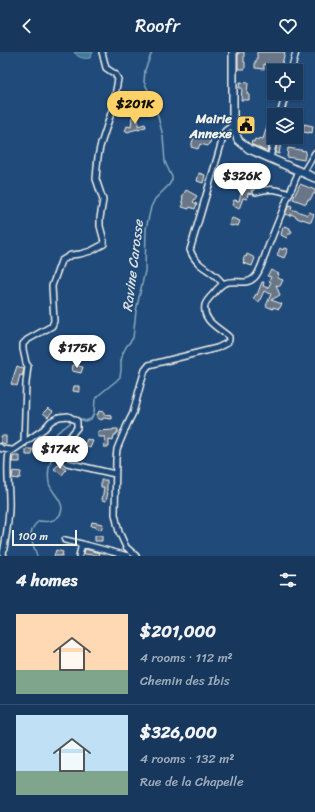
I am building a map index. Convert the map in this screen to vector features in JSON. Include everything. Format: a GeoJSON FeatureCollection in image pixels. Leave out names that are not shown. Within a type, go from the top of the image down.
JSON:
{"type":"FeatureCollection","features":[{"type":"Feature","properties":{"kind":"main road"},"geometry":{"type":"LineString","coordinates":[[233,52],[233,126],[238,140],[249,149],[315,178]]}},
{"type":"Feature","properties":{"kind":"street"},"geometry":{"type":"LineString","coordinates":[[24,443],[28,366],[26,363],[23,344],[27,340],[52,326],[54,314],[52,286],[61,261],[71,256],[98,248],[104,244],[100,226],[100,218],[104,200],[96,179],[97,167],[100,147],[113,107],[118,79],[115,74],[106,68],[102,52]]}},
{"type":"Feature","properties":{"kind":"street"},"geometry":{"type":"LineString","coordinates":[[293,64],[296,52]]}},
{"type":"Feature","properties":{"kind":"street"},"geometry":{"type":"LineString","coordinates":[[223,284],[220,278],[199,264],[193,257],[190,250],[225,131],[233,126]]}},
{"type":"Feature","properties":{"kind":"street"},"geometry":{"type":"LineString","coordinates":[[270,158],[273,144]]}},
{"type":"Feature","properties":{"kind":"street"},"geometry":{"type":"LineString","coordinates":[[136,556],[126,547],[119,532],[115,514],[115,474],[117,449],[133,413],[145,370],[149,365],[157,362],[217,348],[227,343],[229,337],[212,324],[206,317],[206,303],[212,294],[223,284],[228,282],[248,282],[255,278],[290,194],[301,172],[315,153]]}},
{"type":"Feature","properties":{"kind":"street"},"geometry":{"type":"LineString","coordinates":[[256,192],[272,189],[290,194]]}},
{"type":"Feature","properties":{"kind":"street"},"geometry":{"type":"LineString","coordinates":[[3,555],[8,522],[9,501],[7,463],[9,453],[44,429],[51,421],[59,417],[68,416],[77,421],[77,428],[66,441],[64,460],[67,464],[115,474]]}},
{"type":"Feature","properties":{"kind":"street"},"geometry":{"type":"LineString","coordinates":[[0,447],[2,449],[12,450]]}},
{"type":"Feature","properties":{"kind":"street"},"geometry":{"type":"LineString","coordinates":[[65,540],[128,556]]}},
{"type":"Feature","properties":{"kind":"street"},"geometry":{"type":"LineString","coordinates":[[79,556],[82,544]]}},
{"type":"Feature","properties":{"kind":"water"},"geometry":{"type":"Polygon","coordinates":[[[74,52],[93,52],[90,58],[81,58],[74,52]]]}},
{"type":"Feature","properties":{"kind":"building"},"geometry":{"type":"Polygon","coordinates":[[[239,52],[244,52],[245,69],[238,69],[239,52]]]}},
{"type":"Feature","properties":{"kind":"building"},"geometry":{"type":"Polygon","coordinates":[[[257,52],[285,52],[282,64],[264,64],[264,69],[255,68],[255,61],[257,61],[257,52]]]}},
{"type":"Feature","properties":{"kind":"building"},"geometry":{"type":"Polygon","coordinates":[[[240,82],[248,83],[247,94],[249,94],[249,100],[241,100],[242,88],[239,88],[240,82]]]}},
{"type":"Feature","properties":{"kind":"building"},"geometry":{"type":"Polygon","coordinates":[[[133,116],[137,116],[138,118],[138,126],[145,124],[146,127],[129,132],[125,131],[127,126],[131,127],[133,116]]]}},
{"type":"Feature","properties":{"kind":"building","name":"Mairie Annexe"},"geometry":{"type":"Polygon","coordinates":[[[242,122],[251,123],[250,132],[241,131],[242,122]]]}},
{"type":"Feature","properties":{"kind":"building"},"geometry":{"type":"Polygon","coordinates":[[[304,124],[313,126],[312,133],[303,132],[304,124]]]}},
{"type":"Feature","properties":{"kind":"building"},"geometry":{"type":"Polygon","coordinates":[[[267,126],[267,144],[269,144],[267,152],[251,144],[255,139],[263,139],[267,126]]]}},
{"type":"Feature","properties":{"kind":"building"},"geometry":{"type":"Polygon","coordinates":[[[194,136],[211,139],[210,143],[208,146],[200,144],[198,149],[191,147],[194,136]]]}},
{"type":"Feature","properties":{"kind":"building"},"geometry":{"type":"Polygon","coordinates":[[[277,144],[281,144],[279,154],[275,153],[277,144]]]}},
{"type":"Feature","properties":{"kind":"building"},"geometry":{"type":"Polygon","coordinates":[[[288,148],[306,151],[304,160],[287,157],[288,148]]]}},
{"type":"Feature","properties":{"kind":"building"},"geometry":{"type":"Polygon","coordinates":[[[244,169],[249,171],[245,181],[240,179],[244,169]]]}},
{"type":"Feature","properties":{"kind":"building"},"geometry":{"type":"Polygon","coordinates":[[[199,173],[205,175],[203,183],[197,181],[199,173]]]}},
{"type":"Feature","properties":{"kind":"building"},"geometry":{"type":"Polygon","coordinates":[[[300,184],[315,190],[315,194],[313,194],[310,200],[308,199],[306,204],[293,199],[300,184]]]}},
{"type":"Feature","properties":{"kind":"building"},"geometry":{"type":"Polygon","coordinates":[[[243,185],[247,186],[246,188],[252,189],[251,194],[248,193],[247,199],[243,198],[239,209],[232,205],[234,200],[239,201],[243,185]]]}},
{"type":"Feature","properties":{"kind":"building"},"geometry":{"type":"Polygon","coordinates":[[[186,190],[197,196],[193,202],[197,204],[195,209],[190,207],[189,209],[182,207],[184,203],[182,202],[182,197],[186,190]]]}},
{"type":"Feature","properties":{"kind":"building"},"geometry":{"type":"Polygon","coordinates":[[[289,205],[292,206],[291,209],[308,215],[309,212],[314,214],[311,222],[297,218],[291,214],[290,216],[285,214],[289,205]]]}},
{"type":"Feature","properties":{"kind":"building"},"geometry":{"type":"Polygon","coordinates":[[[232,218],[240,221],[238,226],[229,225],[232,218]]]}},
{"type":"Feature","properties":{"kind":"building"},"geometry":{"type":"Polygon","coordinates":[[[284,226],[290,228],[292,231],[291,234],[288,234],[287,238],[281,235],[284,226]]]}},
{"type":"Feature","properties":{"kind":"building"},"geometry":{"type":"Polygon","coordinates":[[[280,248],[283,250],[284,248],[288,249],[284,258],[277,255],[280,248]]]}},
{"type":"Feature","properties":{"kind":"building"},"geometry":{"type":"Polygon","coordinates":[[[247,254],[255,258],[252,266],[243,263],[243,260],[247,254]]]}},
{"type":"Feature","properties":{"kind":"building"},"geometry":{"type":"Polygon","coordinates":[[[271,270],[279,274],[277,278],[283,280],[280,286],[276,285],[280,295],[271,300],[282,304],[279,309],[273,307],[273,309],[266,306],[271,294],[264,291],[259,302],[253,299],[256,294],[257,295],[262,282],[264,282],[263,286],[268,288],[271,282],[269,281],[271,277],[267,276],[271,270]]]}},
{"type":"Feature","properties":{"kind":"building"},"geometry":{"type":"Polygon","coordinates":[[[78,350],[83,352],[80,359],[75,357],[78,350]]]}},
{"type":"Feature","properties":{"kind":"building"},"geometry":{"type":"Polygon","coordinates":[[[73,365],[83,367],[81,373],[72,371],[73,365]]]}},
{"type":"Feature","properties":{"kind":"building"},"geometry":{"type":"Polygon","coordinates":[[[17,366],[24,369],[22,376],[20,375],[17,386],[11,384],[17,366]]]}},
{"type":"Feature","properties":{"kind":"building"},"geometry":{"type":"Polygon","coordinates":[[[74,386],[79,386],[79,392],[73,391],[74,386]]]}},
{"type":"Feature","properties":{"kind":"building"},"geometry":{"type":"Polygon","coordinates":[[[48,408],[53,411],[48,417],[43,413],[48,408]]]}},
{"type":"Feature","properties":{"kind":"building"},"geometry":{"type":"Polygon","coordinates":[[[99,411],[104,412],[104,415],[112,416],[112,419],[103,418],[102,420],[97,418],[99,411]]]}},
{"type":"Feature","properties":{"kind":"building"},"geometry":{"type":"Polygon","coordinates":[[[118,429],[118,433],[114,435],[113,441],[109,440],[109,447],[104,447],[105,437],[98,437],[98,431],[118,429]]]}},
{"type":"Feature","properties":{"kind":"building"},"geometry":{"type":"Polygon","coordinates":[[[1,436],[6,436],[6,444],[1,443],[1,436]]]}},
{"type":"Feature","properties":{"kind":"building"},"geometry":{"type":"Polygon","coordinates":[[[87,439],[93,441],[90,448],[84,446],[87,439]]]}},
{"type":"Feature","properties":{"kind":"building"},"geometry":{"type":"Polygon","coordinates":[[[26,449],[33,449],[32,455],[26,455],[26,449]]]}},
{"type":"Feature","properties":{"kind":"building"},"geometry":{"type":"Polygon","coordinates":[[[13,456],[20,456],[20,462],[12,462],[13,456]]]}},
{"type":"Feature","properties":{"kind":"building"},"geometry":{"type":"Polygon","coordinates":[[[58,465],[66,470],[62,475],[54,469],[58,465]]]}},
{"type":"Feature","properties":{"kind":"building"},"geometry":{"type":"Polygon","coordinates":[[[13,471],[21,472],[20,478],[12,478],[13,471]]]}},
{"type":"Feature","properties":{"kind":"building"},"geometry":{"type":"Polygon","coordinates":[[[101,480],[107,480],[108,493],[106,501],[102,500],[104,487],[101,487],[101,480]]]}},
{"type":"Feature","properties":{"kind":"building"},"geometry":{"type":"Polygon","coordinates":[[[92,522],[103,524],[101,530],[91,526],[92,522]]]}},
{"type":"Feature","properties":{"kind":"building"},"geometry":{"type":"Polygon","coordinates":[[[95,536],[102,536],[102,541],[95,541],[95,536]]]}},
{"type":"Feature","properties":{"kind":"building"},"geometry":{"type":"Polygon","coordinates":[[[85,549],[100,553],[99,556],[84,554],[85,549]]]}},
{"type":"Feature","properties":{"kind":"building"},"geometry":{"type":"Polygon","coordinates":[[[56,550],[63,552],[62,556],[54,556],[56,550]]]}},
{"type":"Feature","properties":{"kind":"waterway","name":"Ravine Carosse"},"geometry":{"type":"LineString","coordinates":[[78,418],[85,421],[91,419],[94,413],[95,400],[120,377],[123,353],[133,338],[136,311],[145,271],[146,229],[151,207],[155,199],[172,180],[165,162],[163,136],[156,109],[144,82],[145,70],[152,52]]}},
{"type":"Feature","properties":{"kind":"waterway","name":"Ravine Carosse"},"geometry":{"type":"LineString","coordinates":[[37,556],[31,538],[32,529],[39,521],[47,521],[57,518],[62,507],[58,498],[50,487],[48,474],[53,455],[53,437],[57,432],[72,421]]}},
{"type":"Feature","properties":{"kind":"place","name":"Mairie Annexe"},"geometry":{"type":"Point","coordinates":[246,125]}}]}
